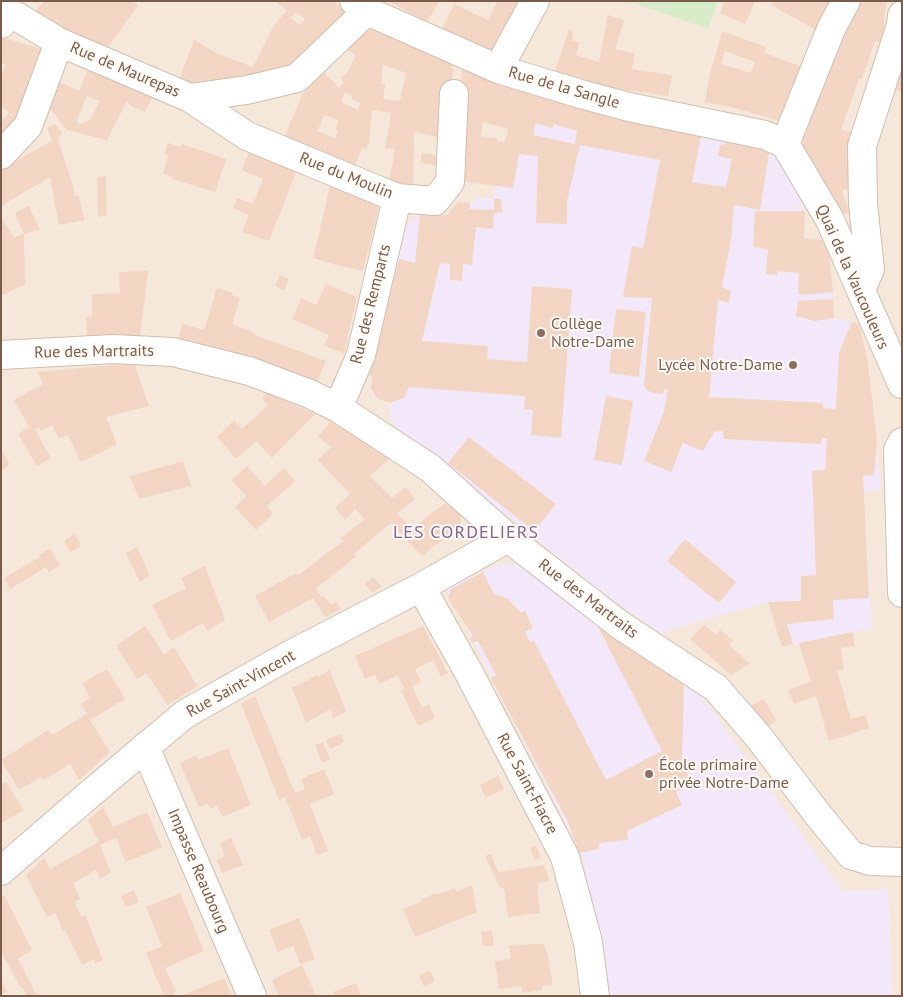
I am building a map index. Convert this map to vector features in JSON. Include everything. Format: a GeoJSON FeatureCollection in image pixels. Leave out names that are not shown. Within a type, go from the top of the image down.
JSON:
{"type":"FeatureCollection","features":[{"type":"Feature","properties":{"kind":"street"},"geometry":{"type":"LineString","coordinates":[[498,69],[535,1]]}},
{"type":"Feature","properties":{"kind":"street"},"geometry":{"type":"LineString","coordinates":[[785,144],[831,29],[846,1]]}},
{"type":"Feature","properties":{"kind":"street","name":"Rue de la Sangle"},"geometry":{"type":"LineString","coordinates":[[360,6],[498,69],[629,107],[764,134],[785,144]]}},
{"type":"Feature","properties":{"kind":"street","name":"Rue de Maurepas"},"geometry":{"type":"LineString","coordinates":[[6,19],[190,98],[247,90],[297,78],[360,6]]}},
{"type":"Feature","properties":{"kind":"street"},"geometry":{"type":"LineString","coordinates":[[861,290],[870,269],[864,204],[862,146],[901,25],[902,15]]}},
{"type":"Feature","properties":{"kind":"street"},"geometry":{"type":"LineString","coordinates":[[1,155],[28,126],[59,42]]}},
{"type":"Feature","properties":{"kind":"street","name":"Rue du Moulin"},"geometry":{"type":"LineString","coordinates":[[190,98],[248,136],[397,198],[435,201],[450,182],[454,94]]}},
{"type":"Feature","properties":{"kind":"street","name":"Quai de la Vaucouleurs"},"geometry":{"type":"LineString","coordinates":[[785,144],[830,220],[902,384]]}},
{"type":"Feature","properties":{"kind":"street","name":"Rue des Remparts"},"geometry":{"type":"LineString","coordinates":[[338,408],[361,355],[397,198]]}},
{"type":"Feature","properties":{"kind":"street","name":"Rue des Martraits"},"geometry":{"type":"LineString","coordinates":[[1,355],[113,349],[173,352],[249,371],[310,394],[338,408],[430,468],[508,538],[620,625],[716,688],[757,735],[851,855],[870,861],[902,862]]}},
{"type":"Feature","properties":{"kind":"street"},"geometry":{"type":"LineString","coordinates":[[902,442],[898,450],[898,458],[902,593]]}},
{"type":"Feature","properties":{"kind":"street","name":"Rue Saint-Vincent"},"geometry":{"type":"LineString","coordinates":[[1,871],[185,714],[286,657],[421,587],[508,538]]}},
{"type":"Feature","properties":{"kind":"street","name":"Rue Saint-Fiacre"},"geometry":{"type":"LineString","coordinates":[[421,587],[469,673],[565,857],[588,942],[595,996]]}},
{"type":"Feature","properties":{"kind":"street","name":"Impasse Reaubourg"},"geometry":{"type":"LineString","coordinates":[[145,747],[252,996]]}},
{"type":"Feature","properties":{"kind":"shaded area"},"geometry":{"type":"Polygon","coordinates":[[[1,1],[902,1],[902,996],[1,996],[1,1]]]}},
{"type":"Feature","properties":{"kind":"shaded area"},"geometry":{"type":"Polygon","coordinates":[[[582,109],[669,130],[770,148],[783,159],[805,211],[804,238],[822,240],[829,252],[834,318],[859,324],[867,356],[881,489],[864,493],[872,628],[782,647],[768,602],[675,628],[662,634],[608,597],[390,422],[390,403],[378,399],[373,394],[371,389],[372,378],[369,376],[407,224],[420,213],[447,215],[458,202],[470,203],[479,197],[494,199],[494,185],[533,135],[536,123],[552,128],[554,124],[577,131],[582,109]]]}},
{"type":"Feature","properties":{"kind":"shaded area","name":"École primaire privée Notre-Dame"},"geometry":{"type":"Polygon","coordinates":[[[500,564],[520,564],[592,621],[697,690],[843,891],[888,889],[893,996],[605,996],[583,857],[446,588],[500,564]]]}},
{"type":"Feature","properties":{"kind":"green space"},"geometry":{"type":"Polygon","coordinates":[[[628,1],[718,1],[708,29],[628,1]]]}},
{"type":"Feature","properties":{"kind":"building"},"geometry":{"type":"Polygon","coordinates":[[[44,1],[131,1],[138,5],[106,50],[32,15],[44,1]]]}},
{"type":"Feature","properties":{"kind":"building"},"geometry":{"type":"Polygon","coordinates":[[[275,1],[334,1],[347,15],[285,74],[195,85],[179,80],[194,40],[216,53],[253,67],[273,27],[287,10],[275,1]],[[296,12],[291,18],[300,25],[305,19],[296,12]]]}},
{"type":"Feature","properties":{"kind":"building"},"geometry":{"type":"Polygon","coordinates":[[[388,1],[439,1],[427,22],[388,1]]]}},
{"type":"Feature","properties":{"kind":"building"},"geometry":{"type":"Polygon","coordinates":[[[498,1],[525,1],[496,54],[442,29],[454,4],[488,20],[498,1]]]}},
{"type":"Feature","properties":{"kind":"building"},"geometry":{"type":"Polygon","coordinates":[[[725,1],[755,1],[745,24],[720,13],[725,1]]]}},
{"type":"Feature","properties":{"kind":"building"},"geometry":{"type":"Polygon","coordinates":[[[773,1],[836,1],[818,31],[771,5],[773,1]]]}},
{"type":"Feature","properties":{"kind":"building"},"geometry":{"type":"Polygon","coordinates":[[[854,1],[887,1],[884,31],[880,43],[875,41],[862,79],[859,78],[841,130],[854,133],[854,187],[842,190],[849,213],[839,215],[804,156],[803,136],[854,1]]]}},
{"type":"Feature","properties":{"kind":"building"},"geometry":{"type":"Polygon","coordinates":[[[608,15],[624,20],[615,49],[635,53],[632,69],[672,75],[668,96],[606,87],[553,76],[569,30],[573,32],[572,40],[579,42],[576,55],[599,62],[608,15]]]}},
{"type":"Feature","properties":{"kind":"building"},"geometry":{"type":"Polygon","coordinates":[[[364,27],[453,64],[451,68],[454,69],[442,122],[443,138],[414,132],[413,192],[389,184],[395,149],[385,148],[391,113],[372,110],[369,143],[366,149],[362,148],[353,170],[282,142],[303,93],[324,72],[339,88],[344,83],[340,78],[346,75],[356,55],[346,49],[364,27]],[[383,65],[381,83],[385,84],[383,99],[400,101],[406,73],[383,65]],[[345,92],[341,102],[358,110],[360,103],[351,99],[353,95],[345,92]],[[324,115],[317,131],[335,138],[338,131],[335,130],[339,120],[324,115]]]}},
{"type":"Feature","properties":{"kind":"building"},"geometry":{"type":"Polygon","coordinates":[[[722,31],[766,47],[764,53],[802,67],[783,122],[731,107],[705,102],[709,78],[722,31]],[[725,51],[721,64],[751,73],[755,62],[725,51]]]}},
{"type":"Feature","properties":{"kind":"building"},"geometry":{"type":"Polygon","coordinates":[[[2,37],[45,50],[30,104],[1,145],[1,122],[9,113],[1,106],[1,76],[6,65],[1,63],[2,37]]]}},
{"type":"Feature","properties":{"kind":"building"},"geometry":{"type":"Polygon","coordinates":[[[902,56],[902,91],[886,89],[902,56]]]}},
{"type":"Feature","properties":{"kind":"building"},"geometry":{"type":"Polygon","coordinates":[[[89,67],[153,95],[145,112],[132,107],[127,101],[107,140],[67,130],[45,102],[52,79],[79,91],[89,67]],[[87,96],[76,122],[79,124],[90,120],[100,101],[87,96]]]}},
{"type":"Feature","properties":{"kind":"building"},"geometry":{"type":"Polygon","coordinates":[[[463,68],[513,87],[582,109],[701,136],[692,182],[726,187],[732,159],[718,156],[720,145],[728,141],[770,148],[760,210],[734,205],[731,240],[722,287],[731,291],[729,303],[718,300],[709,397],[823,403],[823,408],[836,409],[839,352],[852,322],[859,324],[867,356],[877,442],[874,475],[863,476],[869,598],[833,600],[834,619],[787,624],[793,644],[782,647],[768,602],[801,601],[801,576],[816,575],[812,471],[825,470],[827,438],[822,438],[821,444],[724,439],[723,431],[714,432],[703,451],[683,443],[671,472],[644,461],[664,412],[668,390],[664,389],[663,394],[654,393],[648,391],[644,386],[652,298],[623,297],[632,246],[643,248],[660,160],[580,145],[567,201],[567,224],[536,223],[538,156],[519,154],[513,188],[458,181],[470,91],[460,87],[463,68]],[[483,122],[481,137],[497,138],[497,141],[505,142],[508,129],[483,122]],[[536,123],[533,135],[575,144],[577,131],[554,124],[552,128],[536,123]]]}},
{"type":"Feature","properties":{"kind":"building"},"geometry":{"type":"Polygon","coordinates":[[[55,124],[62,133],[58,139],[73,186],[74,196],[78,195],[85,220],[59,225],[50,177],[1,206],[1,169],[52,141],[47,128],[55,124]]]}},
{"type":"Feature","properties":{"kind":"building"},"geometry":{"type":"Polygon","coordinates":[[[168,143],[181,147],[182,144],[226,159],[215,192],[172,179],[173,177],[163,173],[168,156],[164,154],[168,143]]]}},
{"type":"Feature","properties":{"kind":"building"},"geometry":{"type":"Polygon","coordinates":[[[251,147],[299,165],[269,241],[242,232],[249,215],[233,208],[237,198],[253,204],[263,179],[242,170],[251,147]]]}},
{"type":"Feature","properties":{"kind":"building"},"geometry":{"type":"Polygon","coordinates":[[[422,153],[442,156],[440,166],[420,163],[422,153]]]}},
{"type":"Feature","properties":{"kind":"building"},"geometry":{"type":"Polygon","coordinates":[[[106,176],[107,215],[98,217],[97,177],[106,176]]]}},
{"type":"Feature","properties":{"kind":"building"},"geometry":{"type":"Polygon","coordinates":[[[332,178],[372,195],[379,207],[363,271],[313,258],[332,178]]]}},
{"type":"Feature","properties":{"kind":"building"},"geometry":{"type":"Polygon","coordinates":[[[494,199],[501,199],[502,213],[494,213],[493,229],[476,227],[472,265],[463,264],[462,281],[450,280],[450,264],[440,263],[422,341],[488,346],[487,359],[527,362],[532,286],[572,289],[561,438],[531,435],[533,410],[524,409],[525,396],[409,387],[404,398],[390,403],[378,399],[371,389],[372,377],[369,376],[399,259],[415,263],[420,213],[447,215],[458,202],[470,203],[470,209],[494,210],[494,199]]]}},
{"type":"Feature","properties":{"kind":"building"},"geometry":{"type":"Polygon","coordinates":[[[29,206],[40,230],[24,234],[15,213],[29,206]]]}},
{"type":"Feature","properties":{"kind":"building"},"geometry":{"type":"Polygon","coordinates":[[[755,211],[805,211],[804,238],[822,240],[829,252],[833,292],[798,295],[799,273],[777,271],[777,275],[766,274],[768,249],[753,247],[755,211]]]}},
{"type":"Feature","properties":{"kind":"building"},"geometry":{"type":"Polygon","coordinates":[[[1,217],[14,237],[24,234],[25,284],[1,296],[1,217]]]}},
{"type":"Feature","properties":{"kind":"building"},"geometry":{"type":"Polygon","coordinates":[[[148,271],[140,337],[87,339],[86,317],[92,316],[92,294],[120,293],[119,272],[148,271]]]}},
{"type":"Feature","properties":{"kind":"building"},"geometry":{"type":"Polygon","coordinates":[[[280,275],[289,279],[284,291],[275,286],[280,275]]]}},
{"type":"Feature","properties":{"kind":"building"},"geometry":{"type":"Polygon","coordinates":[[[326,284],[357,297],[344,354],[324,345],[329,335],[292,319],[301,298],[316,305],[326,284]]]}},
{"type":"Feature","properties":{"kind":"building"},"geometry":{"type":"Polygon","coordinates":[[[217,288],[233,293],[232,295],[240,298],[232,324],[255,333],[255,335],[326,361],[317,383],[178,340],[182,324],[204,330],[217,288]]]}},
{"type":"Feature","properties":{"kind":"building"},"geometry":{"type":"Polygon","coordinates":[[[833,299],[834,318],[814,321],[796,316],[798,301],[833,299]]]}},
{"type":"Feature","properties":{"kind":"building"},"geometry":{"type":"Polygon","coordinates":[[[616,309],[646,312],[639,377],[609,373],[616,309]]]}},
{"type":"Feature","properties":{"kind":"building"},"geometry":{"type":"Polygon","coordinates":[[[134,363],[149,406],[106,417],[117,444],[81,462],[68,435],[59,439],[52,425],[41,431],[39,427],[35,430],[51,458],[37,466],[18,434],[29,427],[14,400],[43,384],[37,372],[134,363]]]}},
{"type":"Feature","properties":{"kind":"building"},"geometry":{"type":"Polygon","coordinates":[[[267,393],[315,414],[272,458],[256,441],[236,459],[217,437],[234,420],[242,429],[268,405],[262,398],[267,393]]]}},
{"type":"Feature","properties":{"kind":"building"},"geometry":{"type":"Polygon","coordinates":[[[606,396],[633,401],[622,465],[594,460],[606,396]]]}},
{"type":"Feature","properties":{"kind":"building"},"geometry":{"type":"Polygon","coordinates":[[[330,422],[348,431],[390,458],[370,476],[392,498],[406,487],[415,499],[397,513],[412,529],[445,503],[461,514],[461,525],[422,556],[391,523],[354,554],[356,557],[315,589],[331,605],[336,602],[341,609],[325,617],[313,598],[269,622],[255,596],[296,573],[298,575],[343,541],[341,538],[365,519],[355,509],[345,520],[335,508],[350,494],[318,460],[331,447],[318,437],[330,422]]]}},
{"type":"Feature","properties":{"kind":"building"},"geometry":{"type":"Polygon","coordinates":[[[469,437],[556,504],[534,531],[448,463],[469,437]]]}},
{"type":"Feature","properties":{"kind":"building"},"geometry":{"type":"Polygon","coordinates":[[[1,449],[9,463],[1,471],[1,449]]]}},
{"type":"Feature","properties":{"kind":"building"},"geometry":{"type":"Polygon","coordinates":[[[183,461],[191,486],[139,499],[130,476],[183,461]]]}},
{"type":"Feature","properties":{"kind":"building"},"geometry":{"type":"Polygon","coordinates":[[[247,466],[265,486],[284,468],[295,481],[267,506],[273,514],[256,530],[235,507],[246,496],[231,480],[247,466]]]}},
{"type":"Feature","properties":{"kind":"building"},"geometry":{"type":"Polygon","coordinates":[[[75,534],[81,546],[70,552],[64,541],[75,534]]]}},
{"type":"Feature","properties":{"kind":"building"},"geometry":{"type":"Polygon","coordinates":[[[685,539],[736,582],[719,603],[667,561],[685,539]]]}},
{"type":"Feature","properties":{"kind":"building"},"geometry":{"type":"Polygon","coordinates":[[[137,547],[150,576],[140,582],[126,553],[137,547]]]}},
{"type":"Feature","properties":{"kind":"building"},"geometry":{"type":"Polygon","coordinates":[[[50,548],[60,565],[49,572],[46,567],[10,589],[4,578],[40,557],[39,555],[50,548]]]}},
{"type":"Feature","properties":{"kind":"building"},"geometry":{"type":"Polygon","coordinates":[[[205,566],[225,620],[207,631],[203,623],[171,641],[152,605],[186,588],[181,578],[205,566]]]}},
{"type":"Feature","properties":{"kind":"building"},"geometry":{"type":"Polygon","coordinates":[[[483,572],[494,594],[507,598],[520,612],[525,611],[533,628],[525,632],[530,642],[534,641],[606,780],[662,751],[597,625],[684,682],[682,764],[692,783],[676,792],[682,805],[627,831],[628,840],[599,843],[599,849],[579,853],[567,820],[491,678],[496,675],[478,641],[472,643],[470,638],[473,636],[448,598],[451,589],[483,572]]]}},
{"type":"Feature","properties":{"kind":"building"},"geometry":{"type":"Polygon","coordinates":[[[373,577],[382,587],[372,593],[365,584],[373,577]]]}},
{"type":"Feature","properties":{"kind":"building"},"geometry":{"type":"Polygon","coordinates":[[[704,625],[716,635],[720,630],[733,640],[729,645],[750,664],[731,675],[690,639],[704,625]]]}},
{"type":"Feature","properties":{"kind":"building"},"geometry":{"type":"Polygon","coordinates":[[[145,626],[164,655],[174,647],[197,686],[168,705],[146,673],[137,679],[116,646],[145,626]]]}},
{"type":"Feature","properties":{"kind":"building"},"geometry":{"type":"Polygon","coordinates":[[[423,626],[448,673],[441,677],[433,660],[415,669],[421,682],[412,686],[422,708],[429,704],[435,718],[418,726],[401,690],[404,688],[398,675],[379,684],[375,675],[365,679],[355,656],[423,626]]]}},
{"type":"Feature","properties":{"kind":"building"},"geometry":{"type":"Polygon","coordinates":[[[853,632],[854,646],[841,648],[844,668],[837,671],[851,719],[866,715],[869,728],[829,741],[816,696],[794,704],[788,690],[811,681],[799,643],[853,632]]]}},
{"type":"Feature","properties":{"kind":"building"},"geometry":{"type":"Polygon","coordinates":[[[107,669],[125,699],[90,720],[110,752],[79,780],[70,764],[44,780],[41,777],[19,790],[1,760],[48,730],[52,735],[87,714],[81,704],[90,698],[82,683],[107,669]]]}},
{"type":"Feature","properties":{"kind":"building"},"geometry":{"type":"Polygon","coordinates":[[[330,670],[346,712],[333,718],[331,709],[306,723],[292,688],[330,670]]]}},
{"type":"Feature","properties":{"kind":"building"},"geometry":{"type":"Polygon","coordinates":[[[255,696],[295,793],[305,789],[301,779],[324,769],[334,794],[310,804],[328,851],[317,855],[310,836],[302,840],[285,797],[279,800],[241,704],[255,696]]]}},
{"type":"Feature","properties":{"kind":"building"},"geometry":{"type":"Polygon","coordinates":[[[764,699],[776,720],[767,728],[748,707],[764,699]]]}},
{"type":"Feature","properties":{"kind":"building"},"geometry":{"type":"Polygon","coordinates":[[[340,734],[344,742],[330,749],[326,740],[340,734]]]}},
{"type":"Feature","properties":{"kind":"building"},"geometry":{"type":"Polygon","coordinates":[[[323,742],[330,759],[322,763],[315,745],[323,742]]]}},
{"type":"Feature","properties":{"kind":"building"},"geometry":{"type":"Polygon","coordinates":[[[228,748],[251,805],[222,817],[217,806],[210,809],[208,804],[199,807],[180,763],[196,755],[198,760],[228,748]]]}},
{"type":"Feature","properties":{"kind":"building"},"geometry":{"type":"Polygon","coordinates":[[[498,776],[504,789],[486,798],[480,785],[498,776]]]}},
{"type":"Feature","properties":{"kind":"building"},"geometry":{"type":"Polygon","coordinates":[[[6,782],[24,810],[1,823],[1,785],[6,782]]]}},
{"type":"Feature","properties":{"kind":"building"},"geometry":{"type":"Polygon","coordinates":[[[103,807],[113,827],[147,812],[162,847],[126,862],[116,838],[100,845],[111,872],[100,879],[96,870],[73,883],[80,899],[75,902],[81,917],[85,915],[103,960],[95,964],[94,959],[82,965],[55,913],[47,917],[26,875],[44,858],[50,869],[99,842],[88,820],[103,807]]]}},
{"type":"Feature","properties":{"kind":"building"},"geometry":{"type":"Polygon","coordinates":[[[231,838],[243,865],[222,873],[217,860],[225,856],[220,843],[231,838]]]}},
{"type":"Feature","properties":{"kind":"building"},"geometry":{"type":"Polygon","coordinates":[[[536,845],[541,858],[535,860],[530,848],[536,845]]]}},
{"type":"Feature","properties":{"kind":"building"},"geometry":{"type":"Polygon","coordinates":[[[491,854],[498,872],[544,865],[550,881],[537,883],[540,913],[508,917],[504,888],[500,888],[485,856],[491,854]]]}},
{"type":"Feature","properties":{"kind":"building"},"geometry":{"type":"Polygon","coordinates":[[[472,885],[477,912],[415,937],[403,909],[421,902],[420,900],[436,893],[437,895],[455,888],[456,892],[472,885]]]}},
{"type":"Feature","properties":{"kind":"building"},"geometry":{"type":"Polygon","coordinates":[[[134,890],[139,902],[126,907],[121,896],[134,890]]]}},
{"type":"Feature","properties":{"kind":"building"},"geometry":{"type":"Polygon","coordinates":[[[180,893],[204,951],[165,968],[176,992],[173,993],[174,996],[164,996],[146,953],[162,946],[146,907],[180,893]]]}},
{"type":"Feature","properties":{"kind":"building"},"geometry":{"type":"Polygon","coordinates":[[[4,895],[32,950],[18,959],[37,996],[27,996],[1,952],[1,897],[4,895]]]}},
{"type":"Feature","properties":{"kind":"building"},"geometry":{"type":"Polygon","coordinates":[[[299,918],[315,959],[300,964],[293,946],[278,952],[269,930],[299,918]]]}},
{"type":"Feature","properties":{"kind":"building"},"geometry":{"type":"Polygon","coordinates":[[[492,931],[494,946],[483,946],[481,932],[492,931]]]}},
{"type":"Feature","properties":{"kind":"building"},"geometry":{"type":"Polygon","coordinates":[[[544,944],[553,985],[542,986],[542,990],[522,993],[522,986],[499,989],[495,961],[511,959],[509,945],[544,944]]]}},
{"type":"Feature","properties":{"kind":"building"},"geometry":{"type":"Polygon","coordinates":[[[302,965],[316,996],[279,996],[272,980],[302,965]]]}},
{"type":"Feature","properties":{"kind":"building"},"geometry":{"type":"Polygon","coordinates":[[[430,970],[435,981],[424,987],[419,976],[430,970]]]}},
{"type":"Feature","properties":{"kind":"building"},"geometry":{"type":"Polygon","coordinates":[[[224,978],[232,996],[181,996],[224,978]]]}},
{"type":"Feature","properties":{"kind":"building"},"geometry":{"type":"Polygon","coordinates":[[[1,982],[7,992],[1,994],[1,982]]]}},
{"type":"Feature","properties":{"kind":"building"},"geometry":{"type":"Polygon","coordinates":[[[356,983],[361,996],[334,996],[333,992],[356,983]]]}},
{"type":"Feature","properties":{"kind":"place","name":"Collège Notre-Dame"},"geometry":{"type":"Point","coordinates":[541,333]}},
{"type":"Feature","properties":{"kind":"place","name":"Lycée Notre-Dame"},"geometry":{"type":"Point","coordinates":[793,365]}},
{"type":"Feature","properties":{"kind":"place","name":"École primaire privée Notre-Dame"},"geometry":{"type":"Point","coordinates":[649,774]}},
{"type":"Feature","properties":{"kind":"district","name":"LES CORDELIERS"},"geometry":{"type":"Point","coordinates":[466,533]}}]}
